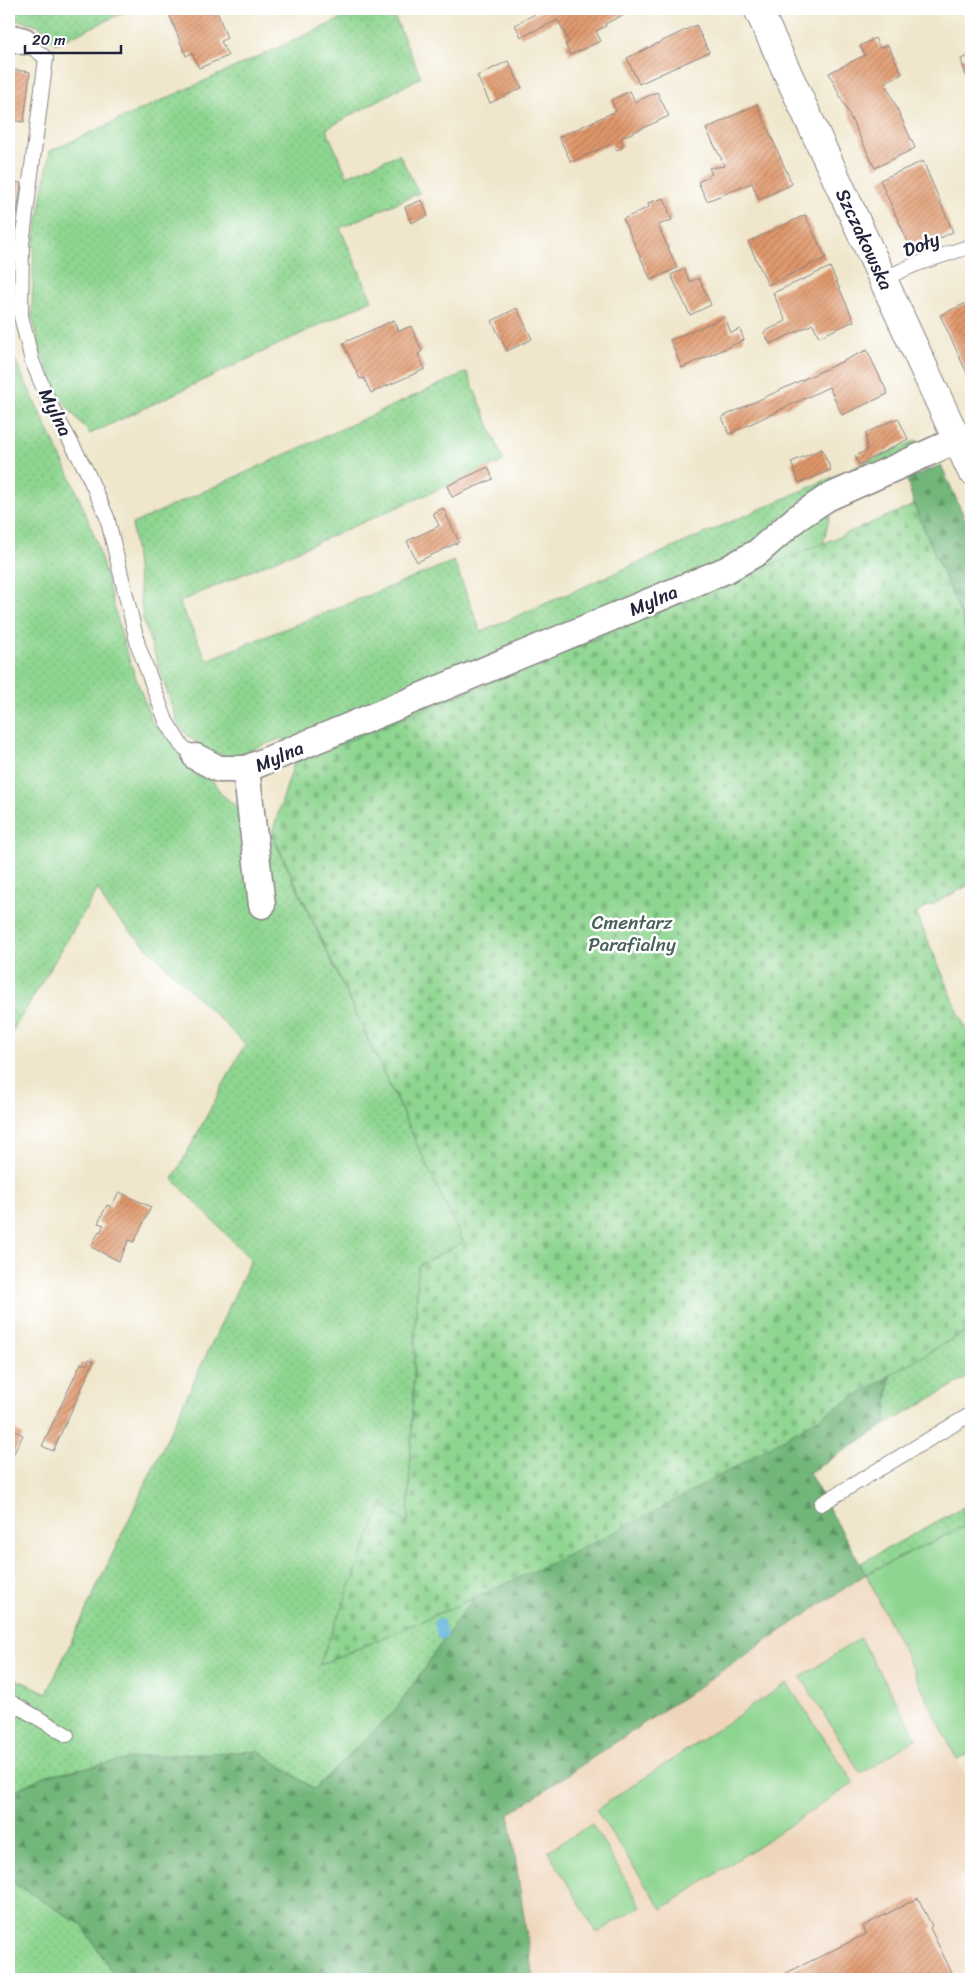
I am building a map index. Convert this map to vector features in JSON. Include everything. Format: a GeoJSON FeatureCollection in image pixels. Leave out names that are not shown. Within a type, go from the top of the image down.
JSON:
{"type":"FeatureCollection","features":[{"type":"Feature","properties":{"kind":"street","name":"Szczakowska"},"geometry":{"type":"LineString","coordinates":[[758,9],[971,470]]}},
{"type":"Feature","properties":{"kind":"street","name":"Mylna"},"geometry":{"type":"LineString","coordinates":[[196,757],[219,769],[246,769],[726,570],[758,552],[797,518],[827,498],[957,440]]}},
{"type":"Feature","properties":{"kind":"street"},"geometry":{"type":"LineString","coordinates":[[246,769],[262,905]]}},
{"type":"Feature","properties":{"kind":"lane","name":"Mylna"},"geometry":{"type":"LineString","coordinates":[[16,39],[46,58],[22,244],[20,316],[32,361],[107,517],[138,645],[166,721],[181,745],[196,757]]}},
{"type":"Feature","properties":{"kind":"lane","name":"Doły"},"geometry":{"type":"LineString","coordinates":[[883,279],[914,265],[971,246]]}},
{"type":"Feature","properties":{"kind":"lane"},"geometry":{"type":"LineString","coordinates":[[821,1504],[971,1414]]}},
{"type":"Feature","properties":{"kind":"lane"},"geometry":{"type":"LineString","coordinates":[[9,1701],[67,1735]]}},
{"type":"Feature","properties":{"kind":"shaded area"},"geometry":{"type":"Polygon","coordinates":[[[866,1574],[971,1787],[971,1872],[958,1878],[971,1910],[971,1979],[533,1979],[509,1814],[866,1574]]]}},
{"type":"Feature","properties":{"kind":"green space"},"geometry":{"type":"Polygon","coordinates":[[[9,9],[132,9],[55,44],[38,25],[9,18],[9,9]]]}},
{"type":"Feature","properties":{"kind":"green space"},"geometry":{"type":"Polygon","coordinates":[[[363,9],[391,9],[421,77],[326,129],[347,176],[399,154],[419,193],[340,228],[372,300],[90,434],[60,398],[42,356],[32,316],[34,243],[50,151],[363,9]]]}},
{"type":"Feature","properties":{"kind":"green space"},"geometry":{"type":"Polygon","coordinates":[[[9,357],[15,360],[74,485],[96,540],[126,651],[152,722],[207,772],[221,794],[271,833],[463,1242],[418,1266],[408,1526],[383,1503],[320,1665],[473,1598],[394,1712],[314,1789],[259,1751],[47,1775],[9,1793],[9,1676],[47,1693],[251,1260],[173,1179],[245,1044],[108,909],[98,889],[9,1037],[9,357]]]}},
{"type":"Feature","properties":{"kind":"green space"},"geometry":{"type":"Polygon","coordinates":[[[467,372],[504,461],[179,602],[207,660],[454,561],[481,632],[917,440],[922,449],[837,486],[823,544],[596,639],[294,763],[282,738],[230,758],[202,747],[188,736],[178,724],[143,620],[132,524],[467,372]]]}},
{"type":"Feature","properties":{"kind":"green space"},"geometry":{"type":"Polygon","coordinates":[[[941,465],[971,532],[971,640],[914,505],[907,479],[941,465]]]}},
{"type":"Feature","properties":{"kind":"green space","name":"Cmentarz Parafialny"},"geometry":{"type":"Polygon","coordinates":[[[914,505],[971,640],[971,884],[916,913],[971,1041],[971,1328],[748,1460],[611,1534],[466,1601],[319,1665],[383,1503],[408,1525],[418,1266],[463,1242],[272,833],[294,763],[596,639],[914,505]]]}},
{"type":"Feature","properties":{"kind":"green space"},"geometry":{"type":"Polygon","coordinates":[[[971,1328],[971,1375],[885,1425],[890,1375],[971,1328]]]}},
{"type":"Feature","properties":{"kind":"green space"},"geometry":{"type":"Polygon","coordinates":[[[890,1375],[885,1425],[809,1473],[866,1574],[509,1814],[533,1979],[117,1979],[82,1925],[9,1880],[9,1793],[47,1775],[145,1756],[259,1751],[314,1789],[394,1712],[473,1598],[890,1375]]]}},
{"type":"Feature","properties":{"kind":"green space"},"geometry":{"type":"Polygon","coordinates":[[[971,1503],[971,1523],[866,1574],[859,1564],[971,1503]]]}},
{"type":"Feature","properties":{"kind":"green space"},"geometry":{"type":"Polygon","coordinates":[[[971,1523],[971,1753],[957,1760],[866,1574],[971,1523]]]}},
{"type":"Feature","properties":{"kind":"green space"},"geometry":{"type":"Polygon","coordinates":[[[860,1638],[917,1738],[861,1774],[801,1677],[860,1638]]]}},
{"type":"Feature","properties":{"kind":"green space"},"geometry":{"type":"Polygon","coordinates":[[[787,1683],[854,1783],[662,1909],[596,1810],[787,1683]]]}},
{"type":"Feature","properties":{"kind":"green space"},"geometry":{"type":"Polygon","coordinates":[[[592,1824],[641,1906],[597,1933],[548,1851],[592,1824]]]}},
{"type":"Feature","properties":{"kind":"green space"},"geometry":{"type":"Polygon","coordinates":[[[9,1880],[82,1925],[117,1979],[9,1979],[9,1880]]]}},
{"type":"Feature","properties":{"kind":"building"},"geometry":{"type":"Polygon","coordinates":[[[181,9],[216,9],[227,38],[221,41],[228,56],[199,68],[192,53],[186,56],[169,14],[181,9]]]}},
{"type":"Feature","properties":{"kind":"building"},"geometry":{"type":"Polygon","coordinates":[[[544,9],[628,9],[629,12],[605,24],[606,26],[596,31],[601,41],[570,55],[565,44],[569,42],[558,20],[521,37],[515,25],[544,9]]]}},
{"type":"Feature","properties":{"kind":"building"},"geometry":{"type":"Polygon","coordinates":[[[696,25],[709,52],[639,84],[627,58],[696,25]]]}},
{"type":"Feature","properties":{"kind":"building"},"geometry":{"type":"Polygon","coordinates":[[[875,38],[880,48],[888,45],[902,74],[885,82],[915,148],[875,168],[829,73],[865,55],[860,46],[875,38]]]}},
{"type":"Feature","properties":{"kind":"building"},"geometry":{"type":"Polygon","coordinates":[[[971,54],[971,74],[966,76],[961,59],[969,56],[971,54]]]}},
{"type":"Feature","properties":{"kind":"building"},"geometry":{"type":"Polygon","coordinates":[[[508,61],[522,88],[490,103],[477,76],[508,61]]]}},
{"type":"Feature","properties":{"kind":"building"},"geometry":{"type":"Polygon","coordinates":[[[9,69],[30,72],[24,122],[9,120],[9,69]]]}},
{"type":"Feature","properties":{"kind":"building"},"geometry":{"type":"Polygon","coordinates":[[[630,91],[635,102],[657,92],[669,116],[621,138],[623,147],[617,150],[611,144],[571,162],[559,137],[616,111],[611,100],[630,91]]]}},
{"type":"Feature","properties":{"kind":"building"},"geometry":{"type":"Polygon","coordinates":[[[757,104],[792,184],[759,200],[752,183],[707,201],[698,182],[712,174],[709,168],[725,166],[706,129],[757,104]]]}},
{"type":"Feature","properties":{"kind":"building"},"geometry":{"type":"Polygon","coordinates":[[[923,161],[953,232],[912,251],[880,180],[923,161]]]}},
{"type":"Feature","properties":{"kind":"building"},"geometry":{"type":"Polygon","coordinates":[[[9,181],[21,183],[14,237],[9,236],[9,181]]]}},
{"type":"Feature","properties":{"kind":"building"},"geometry":{"type":"Polygon","coordinates":[[[664,198],[672,220],[658,225],[677,268],[651,280],[623,219],[649,207],[648,203],[664,198]]]}},
{"type":"Feature","properties":{"kind":"building"},"geometry":{"type":"Polygon","coordinates":[[[422,200],[428,216],[411,223],[405,207],[422,200]]]}},
{"type":"Feature","properties":{"kind":"building"},"geometry":{"type":"Polygon","coordinates":[[[805,215],[826,258],[768,285],[748,242],[805,215]]]}},
{"type":"Feature","properties":{"kind":"building"},"geometry":{"type":"Polygon","coordinates":[[[830,267],[854,321],[819,337],[813,324],[770,344],[764,332],[786,321],[773,293],[830,267]]]}},
{"type":"Feature","properties":{"kind":"building"},"geometry":{"type":"Polygon","coordinates":[[[684,269],[690,282],[699,278],[711,305],[690,315],[671,275],[684,269]]]}},
{"type":"Feature","properties":{"kind":"building"},"geometry":{"type":"Polygon","coordinates":[[[971,301],[971,382],[940,315],[971,301]]]}},
{"type":"Feature","properties":{"kind":"building"},"geometry":{"type":"Polygon","coordinates":[[[517,308],[532,339],[507,351],[492,321],[517,308]]]}},
{"type":"Feature","properties":{"kind":"building"},"geometry":{"type":"Polygon","coordinates":[[[725,317],[731,333],[740,329],[744,340],[682,368],[670,340],[725,317]]]}},
{"type":"Feature","properties":{"kind":"building"},"geometry":{"type":"Polygon","coordinates":[[[394,320],[399,331],[411,326],[422,351],[418,354],[425,369],[371,393],[364,378],[360,379],[343,343],[394,320]]]}},
{"type":"Feature","properties":{"kind":"building"},"geometry":{"type":"Polygon","coordinates":[[[867,350],[888,394],[842,415],[829,387],[729,434],[722,417],[867,350]]]}},
{"type":"Feature","properties":{"kind":"building"},"geometry":{"type":"Polygon","coordinates":[[[898,418],[908,439],[859,465],[855,456],[867,450],[866,433],[898,418]]]}},
{"type":"Feature","properties":{"kind":"building"},"geometry":{"type":"Polygon","coordinates":[[[822,449],[831,470],[799,483],[791,462],[822,449]]]}},
{"type":"Feature","properties":{"kind":"building"},"geometry":{"type":"Polygon","coordinates":[[[488,467],[493,479],[452,497],[447,486],[488,467]]]}},
{"type":"Feature","properties":{"kind":"building"},"geometry":{"type":"Polygon","coordinates":[[[443,508],[459,542],[417,562],[407,541],[439,526],[433,513],[443,508]]]}},
{"type":"Feature","properties":{"kind":"building"},"geometry":{"type":"Polygon","coordinates":[[[119,1192],[151,1207],[134,1242],[129,1240],[119,1261],[91,1247],[104,1225],[98,1223],[107,1205],[111,1207],[119,1192]]]}},
{"type":"Feature","properties":{"kind":"building"},"geometry":{"type":"Polygon","coordinates":[[[89,1359],[94,1361],[53,1451],[42,1446],[81,1363],[87,1365],[89,1359]]]}},
{"type":"Feature","properties":{"kind":"building"},"geometry":{"type":"Polygon","coordinates":[[[9,1428],[23,1435],[10,1461],[9,1460],[9,1428]]]}},
{"type":"Feature","properties":{"kind":"building"},"geometry":{"type":"Polygon","coordinates":[[[918,1898],[932,1926],[930,1928],[955,1979],[889,1979],[887,1976],[880,1979],[774,1979],[866,1934],[863,1926],[918,1898]]]}},
{"type":"Feature","properties":{"kind":"waterway"},"geometry":{"type":"LineString","coordinates":[[439,1623],[442,1635]]}}]}
